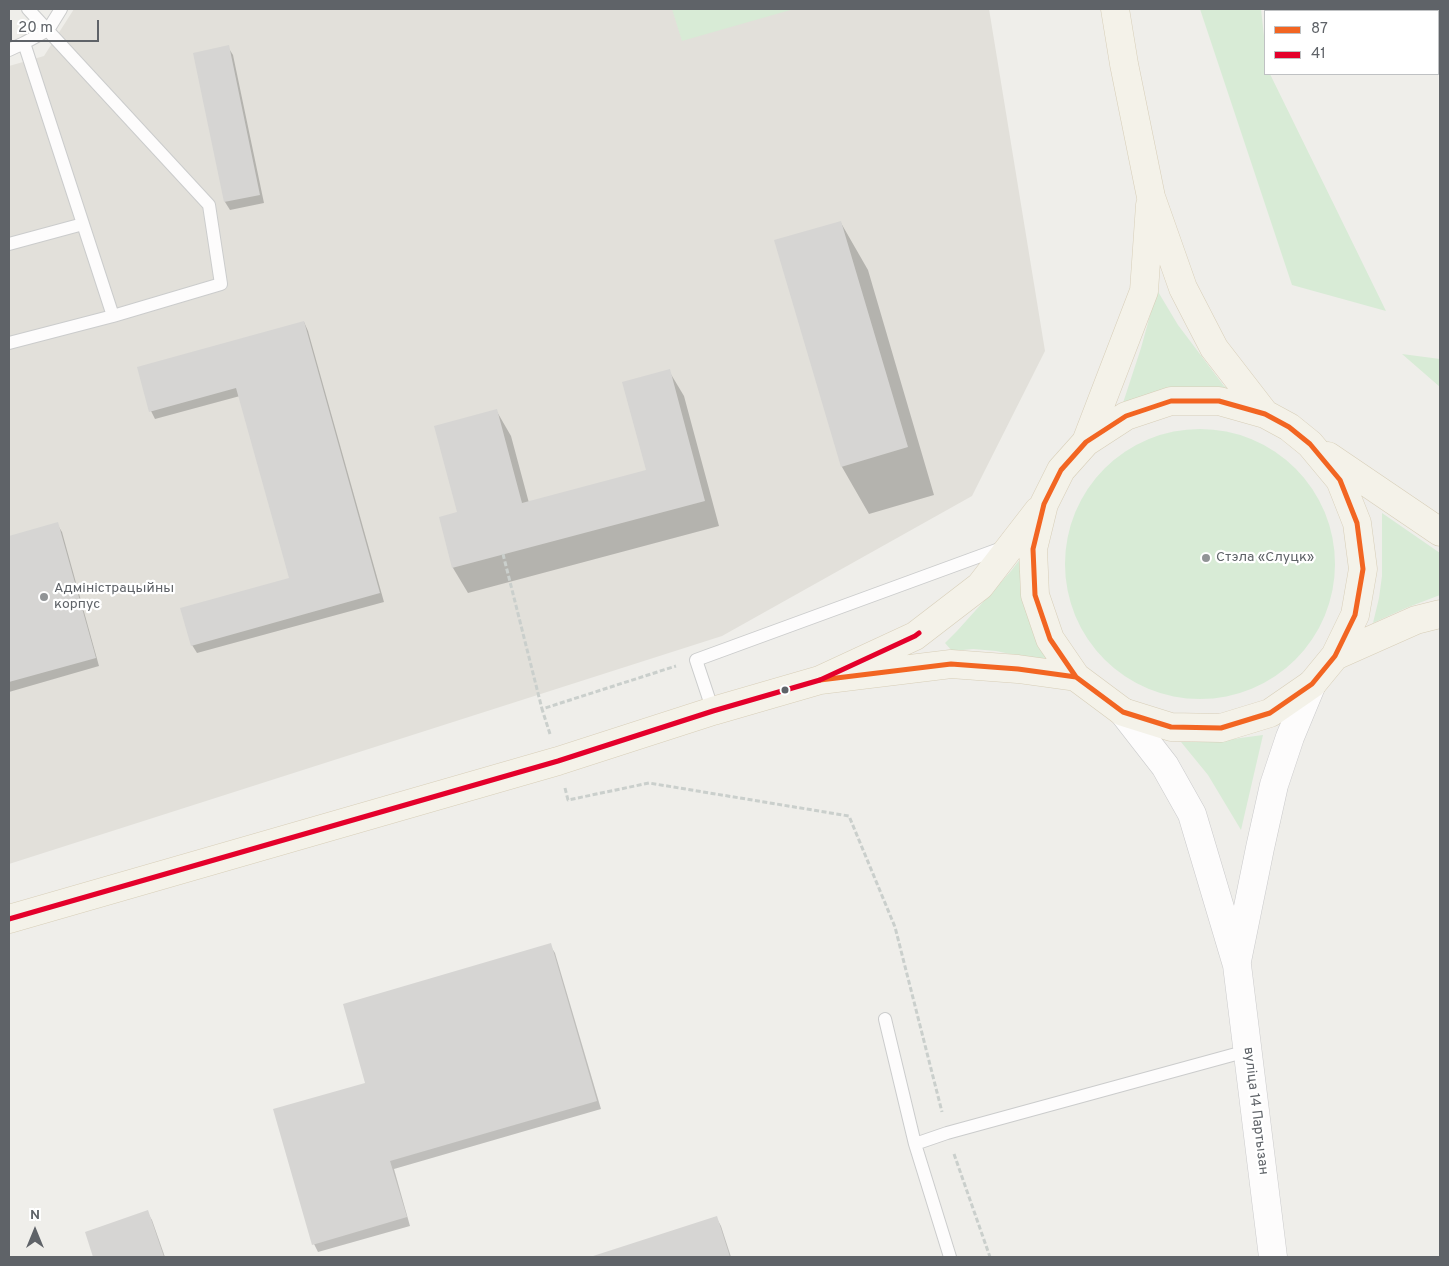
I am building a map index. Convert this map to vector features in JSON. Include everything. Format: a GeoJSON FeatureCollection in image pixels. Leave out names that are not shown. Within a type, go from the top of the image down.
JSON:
{"type":"FeatureCollection","features":[{"type":"Feature","properties":{"kind":"main road"},"geometry":{"type":"LineString","coordinates":[[1115,9],[1124,64],[1151,196],[1183,288],[1214,348],[1265,414]]}},
{"type":"Feature","properties":{"kind":"main road"},"geometry":{"type":"LineString","coordinates":[[1086,442],[1144,291],[1151,196]]}},
{"type":"Feature","properties":{"kind":"main road"},"geometry":{"type":"LineString","coordinates":[[9,919],[558,761],[712,711],[820,680],[915,636],[980,586],[1044,504],[1062,470],[1086,442],[1126,416],[1171,401],[1219,401],[1265,414],[1289,427],[1310,444],[1440,532]]}},
{"type":"Feature","properties":{"kind":"main road"},"geometry":{"type":"LineString","coordinates":[[1044,504],[1033,549],[1035,595],[1050,639],[1076,677],[1123,712],[1171,727],[1222,728],[1270,713],[1312,684],[1335,656],[1355,615],[1363,569],[1357,523],[1340,480],[1310,444]]}},
{"type":"Feature","properties":{"kind":"main road"},"geometry":{"type":"LineString","coordinates":[[1335,656],[1416,620],[1440,614]]}},
{"type":"Feature","properties":{"kind":"main road"},"geometry":{"type":"LineString","coordinates":[[820,680],[951,664],[1018,669],[1076,677]]}},
{"type":"Feature","properties":{"kind":"main road","name":"вуліца 14 Партызан"},"geometry":{"type":"LineString","coordinates":[[1237,965],[1274,786],[1290,737],[1312,684]]}},
{"type":"Feature","properties":{"kind":"main road","name":"вуліца 14 Партызан"},"geometry":{"type":"LineString","coordinates":[[1123,712],[1165,766],[1192,814],[1237,965],[1273,1257]]}},
{"type":"Feature","properties":{"kind":"lane"},"geometry":{"type":"LineString","coordinates":[[9,343],[114,316],[222,284],[209,205],[28,9]]}},
{"type":"Feature","properties":{"kind":"lane"},"geometry":{"type":"LineString","coordinates":[[9,50],[24,44],[48,30],[61,9]]}},
{"type":"Feature","properties":{"kind":"lane"},"geometry":{"type":"LineString","coordinates":[[24,44],[114,316]]}},
{"type":"Feature","properties":{"kind":"lane"},"geometry":{"type":"LineString","coordinates":[[9,244],[83,224]]}},
{"type":"Feature","properties":{"kind":"lane"},"geometry":{"type":"LineString","coordinates":[[712,711],[696,660],[1012,544]]}},
{"type":"Feature","properties":{"kind":"lane"},"geometry":{"type":"LineString","coordinates":[[885,1019],[915,1144],[950,1257]]}},
{"type":"Feature","properties":{"kind":"lane"},"geometry":{"type":"LineString","coordinates":[[915,1144],[947,1133],[1247,1050]]}},
{"type":"Feature","properties":{"kind":"path"},"geometry":{"type":"LineString","coordinates":[[503,554],[542,709],[568,800],[649,784],[849,816],[895,927],[947,1133],[990,1257]]}},
{"type":"Feature","properties":{"kind":"path"},"geometry":{"type":"LineString","coordinates":[[542,709],[696,660]]}},
{"type":"Feature","properties":{"kind":"shaded area"},"geometry":{"type":"Polygon","coordinates":[[[74,9],[989,9],[1045,351],[972,496],[722,636],[9,864],[9,66],[44,56],[74,9]]]}},
{"type":"Feature","properties":{"kind":"green space"},"geometry":{"type":"Polygon","coordinates":[[[672,9],[794,9],[682,41],[672,9]]]}},
{"type":"Feature","properties":{"kind":"green space"},"geometry":{"type":"Polygon","coordinates":[[[1200,9],[1261,9],[1264,36],[1264,75],[1270,75],[1386,311],[1292,285],[1200,9]]]}},
{"type":"Feature","properties":{"kind":"green space"},"geometry":{"type":"Polygon","coordinates":[[[1157,290],[1178,325],[1224,386],[1232,392],[1123,403],[1157,290]]]}},
{"type":"Feature","properties":{"kind":"green space"},"geometry":{"type":"Polygon","coordinates":[[[1402,354],[1440,359],[1440,387],[1402,354]]]}},
{"type":"Feature","properties":{"kind":"green space"},"geometry":{"type":"Polygon","coordinates":[[[1200,429],[1226,432],[1252,440],[1275,452],[1295,469],[1312,489],[1324,512],[1332,538],[1335,564],[1332,590],[1324,616],[1312,639],[1295,659],[1275,676],[1252,688],[1226,696],[1200,699],[1174,696],[1148,688],[1125,676],[1105,659],[1088,639],[1076,616],[1068,590],[1065,564],[1068,538],[1076,512],[1088,489],[1105,469],[1125,452],[1148,440],[1174,432],[1200,429]]]}},
{"type":"Feature","properties":{"kind":"green space"},"geometry":{"type":"Polygon","coordinates":[[[1382,513],[1440,553],[1440,595],[1373,623],[1382,576],[1382,513]]]}},
{"type":"Feature","properties":{"kind":"green space"},"geometry":{"type":"Polygon","coordinates":[[[1021,558],[1053,667],[1020,656],[996,651],[973,649],[952,651],[945,643],[1021,558]]]}},
{"type":"Feature","properties":{"kind":"green space"},"geometry":{"type":"Polygon","coordinates":[[[1263,735],[1241,830],[1208,775],[1181,742],[1218,741],[1263,735]]]}},
{"type":"Feature","properties":{"kind":"building"},"geometry":{"type":"Polygon","coordinates":[[[229,45],[260,195],[224,202],[193,53],[229,45]]]}},
{"type":"Feature","properties":{"kind":"building"},"geometry":{"type":"Polygon","coordinates":[[[841,221],[908,447],[841,467],[774,240],[841,221]]]}},
{"type":"Feature","properties":{"kind":"building"},"geometry":{"type":"Polygon","coordinates":[[[304,321],[380,593],[191,646],[180,608],[289,578],[236,388],[149,412],[137,367],[304,321]]]}},
{"type":"Feature","properties":{"kind":"building"},"geometry":{"type":"Polygon","coordinates":[[[670,369],[705,501],[452,568],[439,517],[457,512],[434,426],[497,409],[522,503],[646,470],[622,382],[670,369]]]}},
{"type":"Feature","properties":{"kind":"building","name":"Адміністрацыйны корпус"},"geometry":{"type":"Polygon","coordinates":[[[58,522],[96,658],[9,682],[9,536],[58,522]]]}},
{"type":"Feature","properties":{"kind":"building"},"geometry":{"type":"Polygon","coordinates":[[[551,943],[597,1101],[390,1161],[407,1217],[312,1245],[273,1109],[365,1083],[343,1004],[551,943]]]}},
{"type":"Feature","properties":{"kind":"building"},"geometry":{"type":"Polygon","coordinates":[[[148,1210],[164,1257],[93,1257],[85,1232],[148,1210]]]}},
{"type":"Feature","properties":{"kind":"building"},"geometry":{"type":"Polygon","coordinates":[[[717,1216],[730,1257],[590,1257],[717,1216]]]}},
{"type":"Feature","properties":{"kind":"transit line","name":"87"},"geometry":{"type":"LineString","coordinates":[[820,680],[951,664],[1018,669],[1076,677],[1123,712],[1171,727],[1221,728],[1270,713],[1312,684],[1335,656],[1355,615],[1363,569],[1357,523],[1340,480],[1310,444],[1289,427],[1265,414],[1219,401],[1171,401],[1126,416],[1086,442],[1061,470],[1044,504],[1033,549],[1035,595],[1050,639],[1076,677]]}},
{"type":"Feature","properties":{"kind":"transit line","name":"41"},"geometry":{"type":"LineString","coordinates":[[9,919],[558,761],[713,711],[820,680],[919,633]]}},
{"type":"Feature","properties":{"kind":"place","name":"Стэла «Слуцк»"},"geometry":{"type":"Point","coordinates":[1206,558]}},
{"type":"Feature","properties":{"kind":"place","name":"Адміністрацыйны корпус"},"geometry":{"type":"Point","coordinates":[44,597]}}]}
